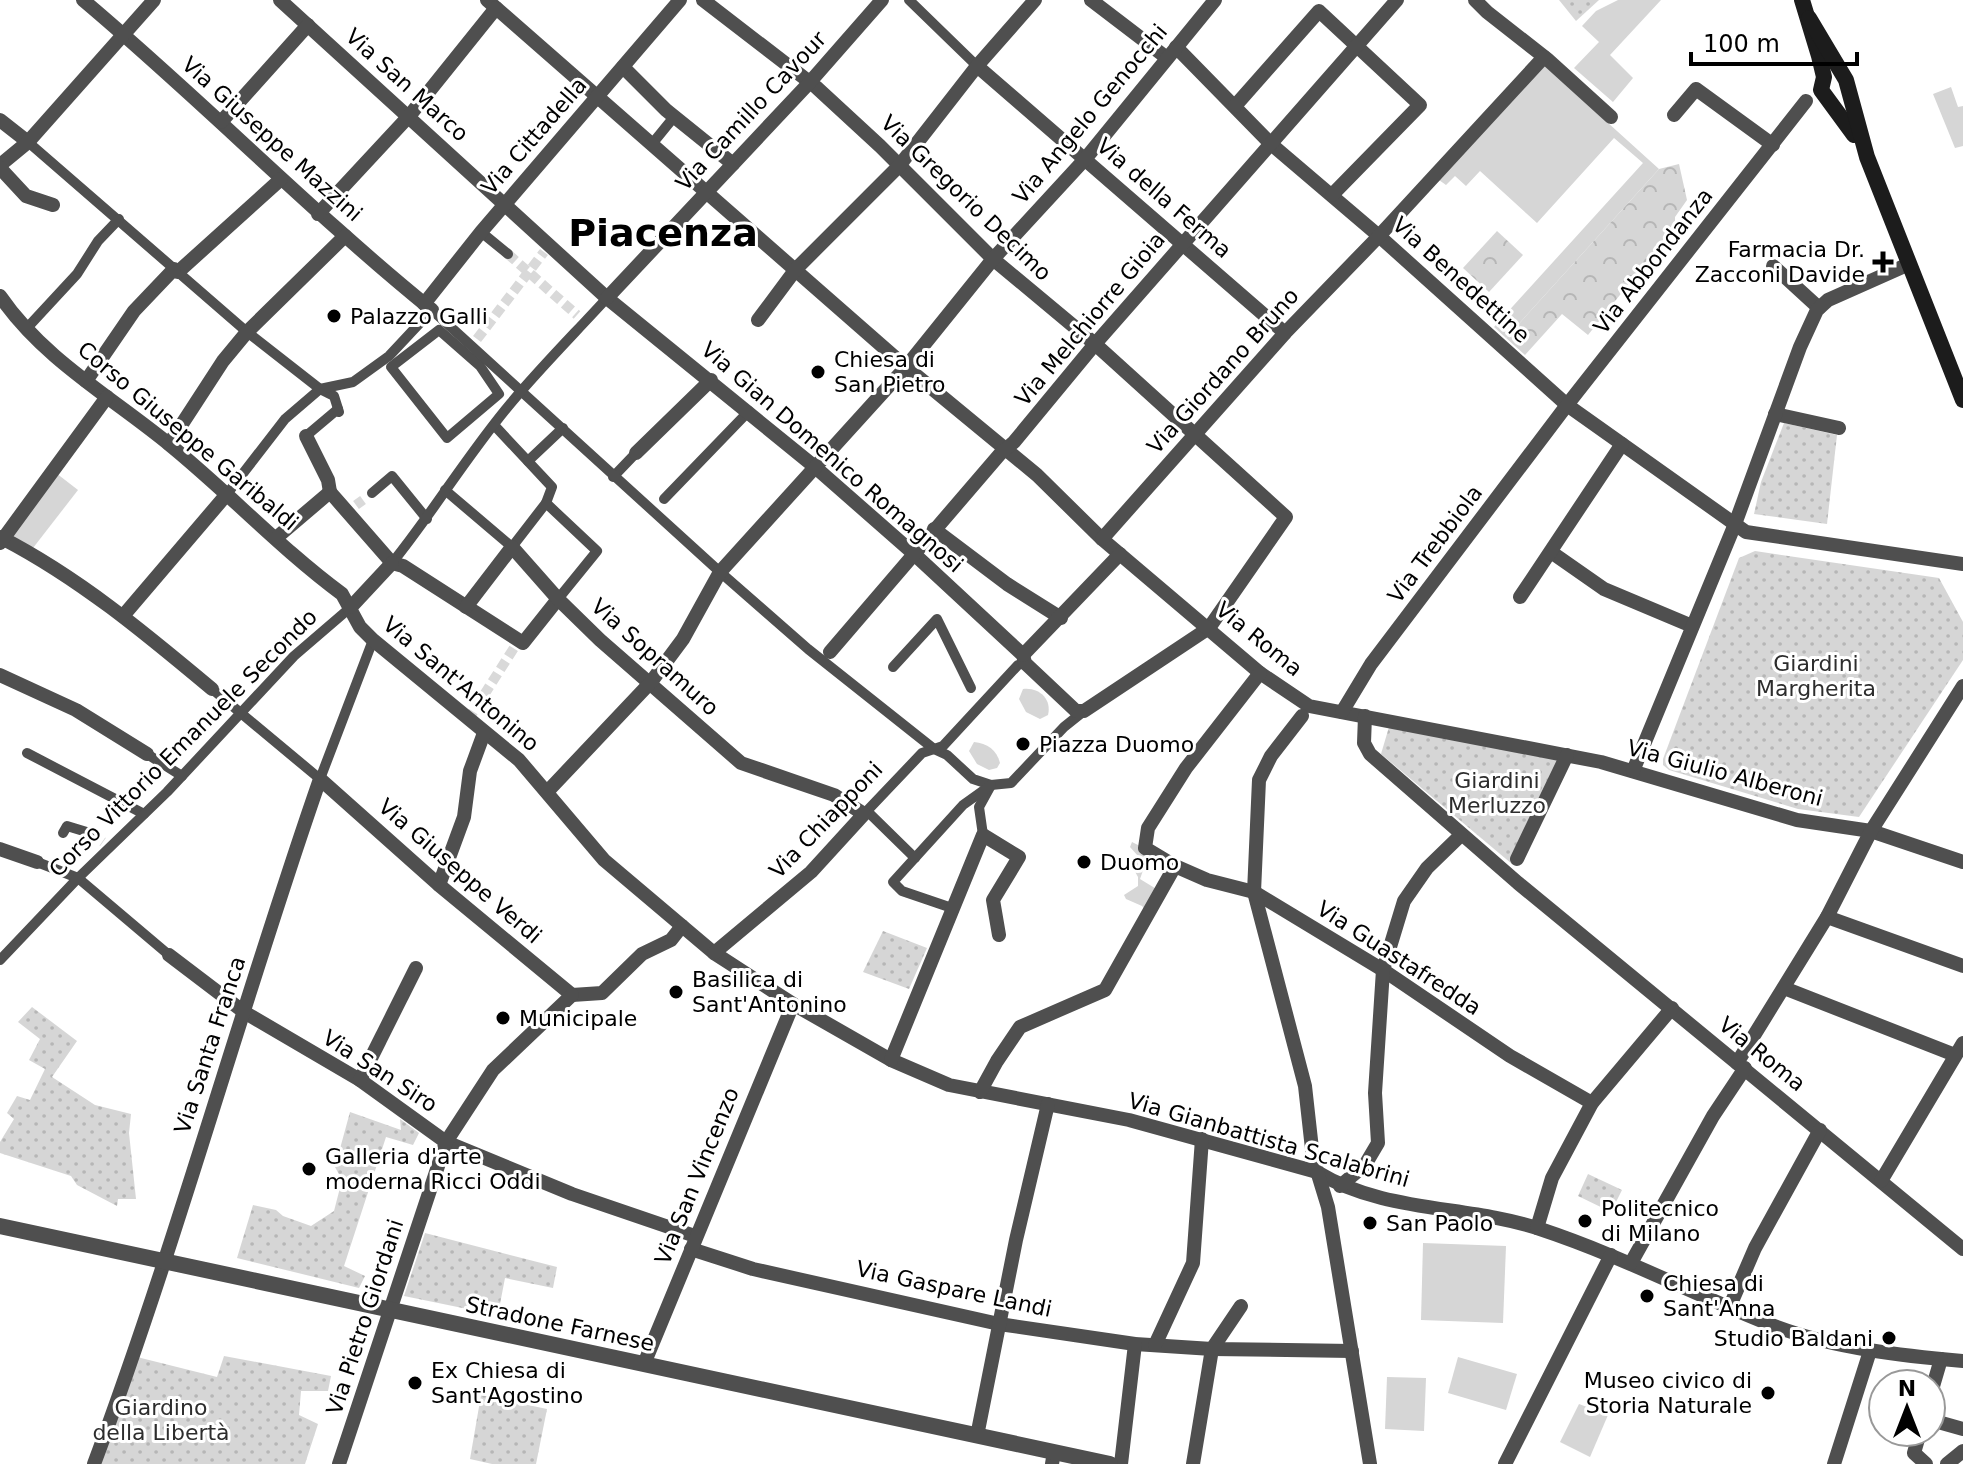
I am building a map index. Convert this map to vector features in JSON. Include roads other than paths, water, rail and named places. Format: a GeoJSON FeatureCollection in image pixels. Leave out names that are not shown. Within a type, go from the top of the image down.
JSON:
{"type":"FeatureCollection","features":[{"type":"Feature","properties":{"kind":"main road"},"geometry":{"type":"LineString","coordinates":[[1802,0],[1825,88],[1867,157]]}},
{"type":"Feature","properties":{"kind":"main road"},"geometry":{"type":"LineString","coordinates":[[1809,18],[1845,80],[1867,157],[1963,400]]}},
{"type":"Feature","properties":{"kind":"main road"},"geometry":{"type":"LineString","coordinates":[[1825,88],[1835,72],[1845,80]]}},
{"type":"Feature","properties":{"kind":"main road"},"geometry":{"type":"LineString","coordinates":[[1825,88],[1841,96],[1845,80]]}},
{"type":"Feature","properties":{"kind":"street","name":"Via Giuseppe Mazzini"},"geometry":{"type":"LineString","coordinates":[[83,0],[221,122],[318,214],[428,307]]}},
{"type":"Feature","properties":{"kind":"street"},"geometry":{"type":"LineString","coordinates":[[53,205],[26,196],[0,167],[28,142],[154,0]]}},
{"type":"Feature","properties":{"kind":"street","name":"Via San Marco"},"geometry":{"type":"LineString","coordinates":[[280,0],[410,115],[505,204],[546,248]]}},
{"type":"Feature","properties":{"kind":"street","name":"Via Cittadella"},"geometry":{"type":"LineString","coordinates":[[428,307],[481,232],[680,0]]}},
{"type":"Feature","properties":{"kind":"street","name":"Via Gregorio Decimo"},"geometry":{"type":"LineString","coordinates":[[703,0],[810,82],[993,259],[1095,344],[1286,517],[1209,628]]}},
{"type":"Feature","properties":{"kind":"street","name":"Via Camillo Cavour"},"geometry":{"type":"LineString","coordinates":[[494,425],[581,319],[607,298],[810,82],[882,0]]}},
{"type":"Feature","properties":{"kind":"street"},"geometry":{"type":"LineString","coordinates":[[909,0],[977,66]]}},
{"type":"Feature","properties":{"kind":"street"},"geometry":{"type":"LineString","coordinates":[[758,320],[796,269],[899,166],[977,66],[1035,0]]}},
{"type":"Feature","properties":{"kind":"street","name":"Via Benedettine"},"geometry":{"type":"LineString","coordinates":[[1091,0],[1172,53],[1235,106],[1271,144],[1379,236],[1567,405],[1746,532],[1963,564]]}},
{"type":"Feature","properties":{"kind":"street","name":"Via Angelo Genocchi"},"geometry":{"type":"LineString","coordinates":[[547,792],[651,682],[683,639],[720,572],[906,367],[993,259],[1086,158],[1215,0]]}},
{"type":"Feature","properties":{"kind":"street","name":"Via Melchiorre Gioia"},"geometry":{"type":"LineString","coordinates":[[826,656],[1397,0]]}},
{"type":"Feature","properties":{"kind":"street"},"geometry":{"type":"LineString","coordinates":[[1475,0],[1611,117]]}},
{"type":"Feature","properties":{"kind":"street"},"geometry":{"type":"LineString","coordinates":[[318,214],[410,115],[492,4]]}},
{"type":"Feature","properties":{"kind":"street","name":"Via Roma"},"geometry":{"type":"LineString","coordinates":[[492,4],[906,367],[1037,475],[1102,539],[1260,673],[1309,706],[1365,716],[1364,743],[1370,754],[1461,835],[1963,1249]]}},
{"type":"Feature","properties":{"kind":"street"},"geometry":{"type":"LineString","coordinates":[[1235,106],[1319,11],[1420,105],[1332,195]]}},
{"type":"Feature","properties":{"kind":"street"},"geometry":{"type":"LineString","coordinates":[[221,122],[308,25]]}},
{"type":"Feature","properties":{"kind":"street","name":"Via Giordano Bruno"},"geometry":{"type":"LineString","coordinates":[[1102,539],[1285,333],[1544,57]]}},
{"type":"Feature","properties":{"kind":"street","name":"Via della Ferma"},"geometry":{"type":"LineString","coordinates":[[977,66],[1285,333]]}},
{"type":"Feature","properties":{"kind":"street"},"geometry":{"type":"LineString","coordinates":[[623,67],[674,117],[733,164]]}},
{"type":"Feature","properties":{"kind":"street","name":"Via Abbondanza"},"geometry":{"type":"LineString","coordinates":[[1567,405],[1806,101],[1825,88]]}},
{"type":"Feature","properties":{"kind":"street"},"geometry":{"type":"LineString","coordinates":[[1674,115],[1696,89],[1773,145]]}},
{"type":"Feature","properties":{"kind":"street"},"geometry":{"type":"LineString","coordinates":[[652,144],[674,117]]}},
{"type":"Feature","properties":{"kind":"street"},"geometry":{"type":"LineString","coordinates":[[0,120],[247,332],[320,389],[334,396],[339,411],[306,436],[328,480],[330,492]]}},
{"type":"Feature","properties":{"kind":"street"},"geometry":{"type":"LineString","coordinates":[[86,381],[134,311],[176,270],[281,179]]}},
{"type":"Feature","properties":{"kind":"street"},"geometry":{"type":"LineString","coordinates":[[27,328],[63,291],[98,241],[119,219]]}},
{"type":"Feature","properties":{"kind":"street"},"geometry":{"type":"LineString","coordinates":[[481,232],[508,254]]}},
{"type":"Feature","properties":{"kind":"street"},"geometry":{"type":"LineString","coordinates":[[169,444],[223,361],[247,332],[345,236]]}},
{"type":"Feature","properties":{"kind":"street","name":"Via Gian Domenico Romagnosi"},"geometry":{"type":"LineString","coordinates":[[546,248],[815,467],[913,553],[1024,659]]}},
{"type":"Feature","properties":{"kind":"street"},"geometry":{"type":"LineString","coordinates":[[1633,771],[1735,524],[1800,347],[1819,308],[1828,300],[1909,264]]}},
{"type":"Feature","properties":{"kind":"street"},"geometry":{"type":"LineString","coordinates":[[1773,266],[1819,308]]}},
{"type":"Feature","properties":{"kind":"street","name":"Corso Giuseppe Garibaldi"},"geometry":{"type":"LineString","coordinates":[[3,307],[86,381],[169,444],[342,594],[351,607]]}},
{"type":"Feature","properties":{"kind":"street"},"geometry":{"type":"LineString","coordinates":[[123,616],[227,494],[285,419],[320,389],[353,382],[389,356],[428,307],[474,343],[521,393],[563,428],[613,477],[658,505],[720,572],[973,779],[991,785],[1011,783],[1064,727],[1084,711],[1209,628]]}},
{"type":"Feature","properties":{"kind":"street"},"geometry":{"type":"LineString","coordinates":[[439,330],[480,366],[499,394],[447,438],[391,367],[439,330]]}},
{"type":"Feature","properties":{"kind":"street"},"geometry":{"type":"LineString","coordinates":[[613,477],[711,380]]}},
{"type":"Feature","properties":{"kind":"street"},"geometry":{"type":"LineString","coordinates":[[107,397],[1,540],[68,576],[123,616],[320,779]]}},
{"type":"Feature","properties":{"kind":"street","name":"Via Trebbiola"},"geometry":{"type":"LineString","coordinates":[[1342,712],[1371,664],[1567,405]]}},
{"type":"Feature","properties":{"kind":"street"},"geometry":{"type":"LineString","coordinates":[[658,505],[749,411]]}},
{"type":"Feature","properties":{"kind":"street"},"geometry":{"type":"LineString","coordinates":[[1775,414],[1839,428]]}},
{"type":"Feature","properties":{"kind":"street"},"geometry":{"type":"LineString","coordinates":[[466,607],[546,503],[552,487],[494,425]]}},
{"type":"Feature","properties":{"kind":"street","name":"Corso Vittorio Emanuele Secondo"},"geometry":{"type":"LineString","coordinates":[[0,960],[107,844],[144,814],[294,656],[351,607],[392,563],[494,425]]}},
{"type":"Feature","properties":{"kind":"street"},"geometry":{"type":"LineString","coordinates":[[528,461],[563,428]]}},
{"type":"Feature","properties":{"kind":"street"},"geometry":{"type":"LineString","coordinates":[[1520,597],[1622,444]]}},
{"type":"Feature","properties":{"kind":"street"},"geometry":{"type":"LineString","coordinates":[[362,501],[392,476],[427,519]]}},
{"type":"Feature","properties":{"kind":"street","name":"Via Sopramuro"},"geometry":{"type":"LineString","coordinates":[[445,490],[512,547],[600,640],[741,763],[834,795],[866,812]]}},
{"type":"Feature","properties":{"kind":"street"},"geometry":{"type":"LineString","coordinates":[[330,492],[362,501],[392,563],[403,566],[523,643],[597,551],[546,503]]}},
{"type":"Feature","properties":{"kind":"street"},"geometry":{"type":"LineString","coordinates":[[276,538],[330,492]]}},
{"type":"Feature","properties":{"kind":"street"},"geometry":{"type":"LineString","coordinates":[[934,529],[1007,584],[1061,618]]}},
{"type":"Feature","properties":{"kind":"street"},"geometry":{"type":"LineString","coordinates":[[1551,552],[1604,589],[1692,626]]}},
{"type":"Feature","properties":{"kind":"street"},"geometry":{"type":"LineString","coordinates":[[934,749],[943,746],[977,696],[1018,665],[1120,554]]}},
{"type":"Feature","properties":{"kind":"street","name":"Via Sant'Antonino"},"geometry":{"type":"LineString","coordinates":[[351,607],[360,627],[373,640],[519,760],[604,860],[682,926]]}},
{"type":"Feature","properties":{"kind":"street"},"geometry":{"type":"LineString","coordinates":[[893,667],[937,619],[977,696]]}},
{"type":"Feature","properties":{"kind":"street","name":"Via Santa Franca"},"geometry":{"type":"LineString","coordinates":[[94,1464],[164,1262],[279,896],[373,640]]}},
{"type":"Feature","properties":{"kind":"street"},"geometry":{"type":"LineString","coordinates":[[1024,659],[1076,711],[1084,711]]}},
{"type":"Feature","properties":{"kind":"street","name":"Via Guastafredda"},"geometry":{"type":"LineString","coordinates":[[1260,673],[1186,768],[1148,828],[1145,848],[1207,880],[1254,892],[1383,970],[1510,1056],[1592,1103]]}},
{"type":"Feature","properties":{"kind":"street"},"geometry":{"type":"LineString","coordinates":[[0,675],[76,710],[182,776]]}},
{"type":"Feature","properties":{"kind":"street"},"geometry":{"type":"LineString","coordinates":[[1631,1263],[1784,988],[1827,917],[1871,831],[1963,686]]}},
{"type":"Feature","properties":{"kind":"street"},"geometry":{"type":"LineString","coordinates":[[1302,716],[1271,756],[1259,780],[1254,892],[1305,1086],[1317,1172],[1328,1207],[1370,1464]]}},
{"type":"Feature","properties":{"kind":"street","name":"Via Giulio Alberoni"},"geometry":{"type":"LineString","coordinates":[[1365,716],[1567,755],[1633,771],[1797,820],[1871,831],[1963,862]]}},
{"type":"Feature","properties":{"kind":"street"},"geometry":{"type":"LineString","coordinates":[[439,885],[464,817],[470,771],[484,733]]}},
{"type":"Feature","properties":{"kind":"street","name":"Via Chiapponi"},"geometry":{"type":"LineString","coordinates":[[714,953],[811,872],[922,753],[934,749]]}},
{"type":"Feature","properties":{"kind":"street"},"geometry":{"type":"LineString","coordinates":[[27,753],[144,814]]}},
{"type":"Feature","properties":{"kind":"street"},"geometry":{"type":"LineString","coordinates":[[1517,859],[1567,755]]}},
{"type":"Feature","properties":{"kind":"street","name":"Via Giuseppe Verdi"},"geometry":{"type":"LineString","coordinates":[[320,779],[439,885],[572,995]]}},
{"type":"Feature","properties":{"kind":"street"},"geometry":{"type":"LineString","coordinates":[[891,1060],[983,835],[979,807],[991,785]]}},
{"type":"Feature","properties":{"kind":"street"},"geometry":{"type":"LineString","coordinates":[[952,908],[913,896],[893,882],[963,805],[991,785]]}},
{"type":"Feature","properties":{"kind":"street"},"geometry":{"type":"LineString","coordinates":[[866,812],[915,858]]}},
{"type":"Feature","properties":{"kind":"street"},"geometry":{"type":"LineString","coordinates":[[63,833],[67,826],[90,833]]}},
{"type":"Feature","properties":{"kind":"street"},"geometry":{"type":"LineString","coordinates":[[983,835],[1019,857],[993,900],[999,935]]}},
{"type":"Feature","properties":{"kind":"street"},"geometry":{"type":"LineString","coordinates":[[1340,1186],[1365,1165],[1378,1143],[1375,1093],[1383,970],[1404,901],[1427,868],[1461,835]]}},
{"type":"Feature","properties":{"kind":"street"},"geometry":{"type":"LineString","coordinates":[[0,849],[37,862]]}},
{"type":"Feature","properties":{"kind":"street","name":"Via San Siro"},"geometry":{"type":"LineString","coordinates":[[37,862],[78,878],[169,955],[244,1012],[360,1080],[446,1142],[693,1242]]}},
{"type":"Feature","properties":{"kind":"street"},"geometry":{"type":"LineString","coordinates":[[980,1092],[1020,1027],[1105,990],[1175,866]]}},
{"type":"Feature","properties":{"kind":"street"},"geometry":{"type":"LineString","coordinates":[[1827,917],[1963,966]]}},
{"type":"Feature","properties":{"kind":"street"},"geometry":{"type":"LineString","coordinates":[[572,995],[602,993],[642,954],[671,940],[682,926]]}},
{"type":"Feature","properties":{"kind":"street","name":"Via Gianbattista Scalabrini"},"geometry":{"type":"LineString","coordinates":[[682,926],[714,953],[793,1004],[891,1060],[949,1085],[1129,1120],[1317,1172],[1340,1186],[1397,1201],[1537,1228],[1631,1263],[1780,1328],[1870,1351],[1963,1361]]}},
{"type":"Feature","properties":{"kind":"street"},"geometry":{"type":"LineString","coordinates":[[360,1080],[416,968]]}},
{"type":"Feature","properties":{"kind":"street"},"geometry":{"type":"LineString","coordinates":[[1784,988],[1959,1049],[1881,1181]]}},
{"type":"Feature","properties":{"kind":"street","name":"Via Pietro Giordani"},"geometry":{"type":"LineString","coordinates":[[339,1464],[446,1142],[493,1070],[572,995]]}},
{"type":"Feature","properties":{"kind":"street","name":"Via San Vincenzo"},"geometry":{"type":"LineString","coordinates":[[644,1364],[793,1004]]}},
{"type":"Feature","properties":{"kind":"street"},"geometry":{"type":"LineString","coordinates":[[1537,1228],[1552,1178],[1592,1103],[1672,1008]]}},
{"type":"Feature","properties":{"kind":"street"},"geometry":{"type":"LineString","coordinates":[[977,1436],[1016,1240],[1048,1104]]}},
{"type":"Feature","properties":{"kind":"street"},"geometry":{"type":"LineString","coordinates":[[1730,1306],[1755,1248],[1820,1130]]}},
{"type":"Feature","properties":{"kind":"street"},"geometry":{"type":"LineString","coordinates":[[1155,1345],[1193,1263],[1202,1139]]}},
{"type":"Feature","properties":{"kind":"street","name":"Stradone Farnese"},"geometry":{"type":"LineString","coordinates":[[0,1226],[977,1436],[1053,1458],[1110,1464]]}},
{"type":"Feature","properties":{"kind":"street","name":"Via Gaspare Landi"},"geometry":{"type":"LineString","coordinates":[[693,1242],[753,1269],[999,1324],[1135,1344],[1212,1349],[1352,1351]]}},
{"type":"Feature","properties":{"kind":"street"},"geometry":{"type":"LineString","coordinates":[[1505,1464],[1611,1255]]}},
{"type":"Feature","properties":{"kind":"street"},"geometry":{"type":"LineString","coordinates":[[1193,1464],[1212,1349],[1241,1306]]}},
{"type":"Feature","properties":{"kind":"street"},"geometry":{"type":"LineString","coordinates":[[1121,1464],[1135,1344]]}},
{"type":"Feature","properties":{"kind":"street"},"geometry":{"type":"LineString","coordinates":[[1834,1464],[1870,1351]]}},
{"type":"Feature","properties":{"kind":"street"},"geometry":{"type":"LineString","coordinates":[[1938,1368],[1941,1359]]}},
{"type":"Feature","properties":{"kind":"street"},"geometry":{"type":"LineString","coordinates":[[1915,1448],[1914,1453],[1926,1464]]}},
{"type":"Feature","properties":{"kind":"street"},"geometry":{"type":"LineString","coordinates":[[1947,1464],[1963,1451]]}},
{"type":"Feature","properties":{"kind":"tunnel"},"geometry":{"type":"LineString","coordinates":[[477,339],[544,252]]}},
{"type":"Feature","properties":{"kind":"tunnel"},"geometry":{"type":"LineString","coordinates":[[508,254],[577,315]]}},
{"type":"Feature","properties":{"kind":"tunnel"},"geometry":{"type":"LineString","coordinates":[[356,505],[363,500]]}},
{"type":"Feature","properties":{"kind":"tunnel"},"geometry":{"type":"LineString","coordinates":[[468,720],[519,640]]}},
{"type":"Feature","properties":{"kind":"tunnel"},"geometry":{"type":"LineString","coordinates":[[90,833],[103,842]]}},
{"type":"Feature","properties":{"kind":"place","name":"Farmacia Dr. Zacconi Davide"},"geometry":{"type":"Point","coordinates":[1883,262]}},
{"type":"Feature","properties":{"kind":"place","name":"Palazzo Galli"},"geometry":{"type":"Point","coordinates":[334,316]}},
{"type":"Feature","properties":{"kind":"place","name":"Chiesa di San Pietro"},"geometry":{"type":"Point","coordinates":[818,372]}},
{"type":"Feature","properties":{"kind":"place","name":"Piazza Duomo"},"geometry":{"type":"Point","coordinates":[1023,744]}},
{"type":"Feature","properties":{"kind":"place","name":"Duomo"},"geometry":{"type":"Point","coordinates":[1084,862]}},
{"type":"Feature","properties":{"kind":"place","name":"Basilica di Sant'Antonino"},"geometry":{"type":"Point","coordinates":[676,992]}},
{"type":"Feature","properties":{"kind":"place","name":"Municipale"},"geometry":{"type":"Point","coordinates":[503,1018]}},
{"type":"Feature","properties":{"kind":"place","name":"Galleria d'arte moderna Ricci Oddi"},"geometry":{"type":"Point","coordinates":[309,1169]}},
{"type":"Feature","properties":{"kind":"place","name":"Politecnico di Milano"},"geometry":{"type":"Point","coordinates":[1585,1221]}},
{"type":"Feature","properties":{"kind":"place","name":"San Paolo"},"geometry":{"type":"Point","coordinates":[1370,1223]}},
{"type":"Feature","properties":{"kind":"place","name":"Chiesa di Sant'Anna"},"geometry":{"type":"Point","coordinates":[1647,1296]}},
{"type":"Feature","properties":{"kind":"place","name":"Studio Baldani"},"geometry":{"type":"Point","coordinates":[1889,1338]}},
{"type":"Feature","properties":{"kind":"place","name":"Ex Chiesa di Sant'Agostino"},"geometry":{"type":"Point","coordinates":[415,1383]}},
{"type":"Feature","properties":{"kind":"place","name":"Museo civico di Storia Naturale"},"geometry":{"type":"Point","coordinates":[1768,1393]}},
{"type":"Feature","properties":{"kind":"district","name":"Piacenza"},"geometry":{"type":"Point","coordinates":[663,233]}},
{"type":"Feature","properties":{"kind":"park label","name":"Giardini Margherita"},"geometry":{"type":"Point","coordinates":[1816,676]}},
{"type":"Feature","properties":{"kind":"park label","name":"Giardini Merluzzo"},"geometry":{"type":"Point","coordinates":[1497,792]}},
{"type":"Feature","properties":{"kind":"park label","name":"Giardino della Libertà"},"geometry":{"type":"Point","coordinates":[161,1420]}}]}
